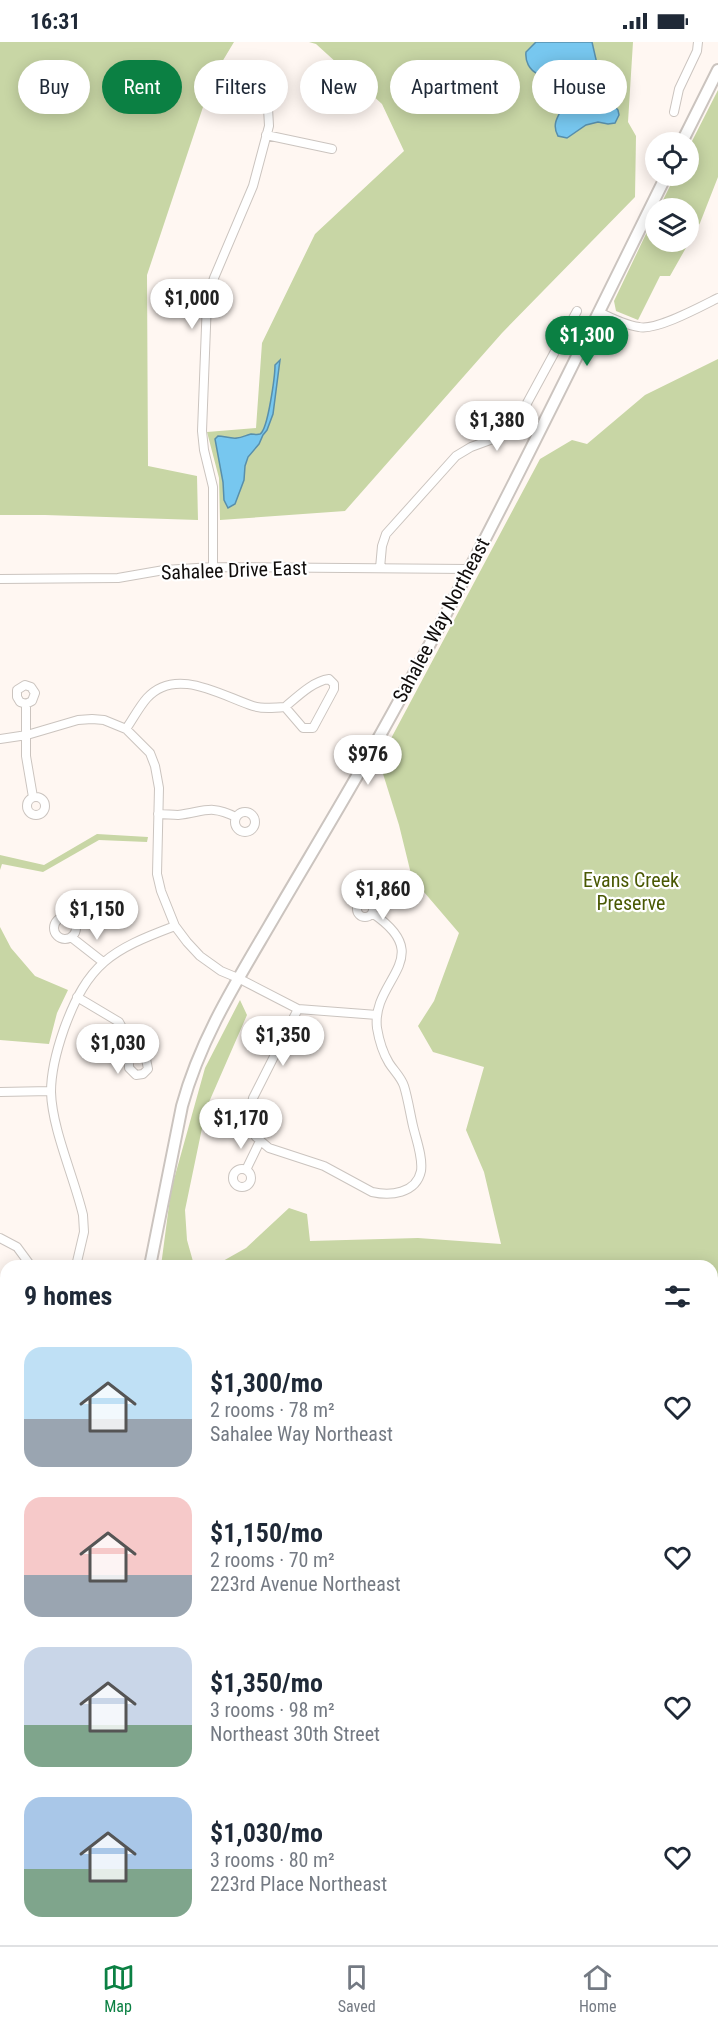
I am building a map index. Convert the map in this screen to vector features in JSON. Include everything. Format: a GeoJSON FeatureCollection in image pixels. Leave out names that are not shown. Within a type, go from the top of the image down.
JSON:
{"type":"FeatureCollection","features":[{"type":"Feature","properties":{"kind":"main road"},"geometry":{"type":"LineString","coordinates":[[687,132],[718,70]]}},
{"type":"Feature","properties":{"kind":"main road","name":"Sahalee Way Northeast"},"geometry":{"type":"LineString","coordinates":[[151,1260],[171,1157],[189,1081],[203,1042],[419,666],[661,186]]}},
{"type":"Feature","properties":{"kind":"street"},"geometry":{"type":"LineString","coordinates":[[674,112],[679,89],[697,51],[698,42]]}},
{"type":"Feature","properties":{"kind":"street"},"geometry":{"type":"LineString","coordinates":[[213,567],[213,487],[202,431],[207,301],[214,278],[253,186],[266,135],[268,114]]}},
{"type":"Feature","properties":{"kind":"street"},"geometry":{"type":"LineString","coordinates":[[266,135],[333,149]]}},
{"type":"Feature","properties":{"kind":"street"},"geometry":{"type":"LineString","coordinates":[[598,312],[627,324],[647,328],[718,298]]}},
{"type":"Feature","properties":{"kind":"street"},"geometry":{"type":"LineString","coordinates":[[380,568],[382,546],[386,534],[456,456],[471,447],[501,436],[517,419],[577,311]]}},
{"type":"Feature","properties":{"kind":"street","name":"Sahalee Drive East"},"geometry":{"type":"LineString","coordinates":[[0,579],[118,578],[164,570],[213,567],[468,569]]}},
{"type":"Feature","properties":{"kind":"street"},"geometry":{"type":"LineString","coordinates":[[126,729],[147,698],[163,687],[200,685],[254,706],[266,708],[285,707],[317,683],[329,679],[334,684],[334,689],[313,728],[303,728],[285,707]]}},
{"type":"Feature","properties":{"kind":"street"},"geometry":{"type":"LineString","coordinates":[[26,704],[28,773],[33,797]]}},
{"type":"Feature","properties":{"kind":"street"},"geometry":{"type":"LineString","coordinates":[[0,740],[27,735],[78,720],[104,720],[126,729],[150,753],[158,777],[157,874],[161,891],[175,926],[200,956],[221,971],[298,1009],[377,1015]]}},
{"type":"Feature","properties":{"kind":"street"},"geometry":{"type":"LineString","coordinates":[[158,814],[178,815],[210,809],[226,812],[236,817]]}},
{"type":"Feature","properties":{"kind":"street"},"geometry":{"type":"LineString","coordinates":[[298,1009],[253,1098],[249,1120],[251,1128],[260,1141],[269,1148],[324,1166],[372,1192],[380,1194],[409,1189],[421,1172],[418,1147],[404,1086],[389,1062],[379,1037],[377,1015],[400,967],[402,948],[394,931],[372,913]]}},
{"type":"Feature","properties":{"kind":"street"},"geometry":{"type":"LineString","coordinates":[[77,1260],[84,1232],[83,1215],[55,1117],[51,1091],[54,1060],[77,997],[102,962],[137,940],[175,926]]}},
{"type":"Feature","properties":{"kind":"street"},"geometry":{"type":"LineString","coordinates":[[71,937],[102,962]]}},
{"type":"Feature","properties":{"kind":"street"},"geometry":{"type":"LineString","coordinates":[[77,997],[118,1022],[134,1056]]}},
{"type":"Feature","properties":{"kind":"street"},"geometry":{"type":"LineString","coordinates":[[0,1092],[51,1091]]}},
{"type":"Feature","properties":{"kind":"street"},"geometry":{"type":"LineString","coordinates":[[246,1170],[260,1141]]}},
{"type":"Feature","properties":{"kind":"street"},"geometry":{"type":"LineString","coordinates":[[0,1238],[17,1247],[27,1260]]}},
{"type":"Feature","properties":{"kind":"green space"},"geometry":{"type":"Polygon","coordinates":[[[0,42],[234,42],[223,60],[194,60],[194,114],[201,114],[147,275],[148,466],[197,476],[198,520],[0,515],[0,42]]]}},
{"type":"Feature","properties":{"kind":"green space"},"geometry":{"type":"Polygon","coordinates":[[[309,42],[633,42],[628,122],[636,136],[635,197],[502,333],[345,511],[220,520],[219,478],[207,432],[256,428],[262,343],[315,234],[404,151],[382,104],[378,100],[378,60],[334,60],[316,44],[309,42]]]}},
{"type":"Feature","properties":{"kind":"green space"},"geometry":{"type":"Polygon","coordinates":[[[718,90],[718,177],[699,225],[699,198],[664,198],[670,186],[699,186],[699,132],[697,132],[718,90]]]}},
{"type":"Feature","properties":{"kind":"green space"},"geometry":{"type":"Polygon","coordinates":[[[645,236],[645,252],[684,252],[670,276],[660,276],[638,320],[616,311],[614,301],[645,236]]]}},
{"type":"Feature","properties":{"kind":"green space","name":"Evans Creek Preserve"},"geometry":{"type":"Polygon","coordinates":[[[718,359],[718,1260],[225,1260],[246,1248],[289,1208],[307,1214],[310,1241],[418,1238],[501,1244],[484,1172],[466,1130],[484,1067],[433,1052],[418,1026],[434,1001],[459,933],[412,878],[399,825],[379,761],[540,459],[572,440],[587,444],[645,395],[718,359]]]}},
{"type":"Feature","properties":{"kind":"green space"},"geometry":{"type":"Polygon","coordinates":[[[97,834],[148,837],[147,842],[99,840],[43,872],[2,864],[0,870],[0,855],[44,865],[97,834]]]}},
{"type":"Feature","properties":{"kind":"green space"},"geometry":{"type":"Polygon","coordinates":[[[0,927],[11,948],[35,976],[68,990],[57,1013],[49,1044],[0,1040],[0,927]]]}},
{"type":"Feature","properties":{"kind":"green space"},"geometry":{"type":"Polygon","coordinates":[[[240,1000],[247,1015],[206,1109],[185,1210],[187,1240],[193,1260],[162,1260],[171,1190],[205,1068],[240,1000]]]}},
{"type":"Feature","properties":{"kind":"water"},"geometry":{"type":"Polygon","coordinates":[[[536,42],[592,42],[596,60],[532,60],[532,70],[527,62],[526,52],[536,42]]]}},
{"type":"Feature","properties":{"kind":"water"},"geometry":{"type":"Polygon","coordinates":[[[560,114],[619,115],[615,123],[598,122],[586,125],[567,138],[558,136],[555,124],[560,114]]]}},
{"type":"Feature","properties":{"kind":"water"},"geometry":{"type":"Polygon","coordinates":[[[280,360],[273,414],[259,444],[248,457],[244,480],[235,504],[228,508],[224,500],[215,439],[218,436],[241,438],[251,434],[260,434],[266,423],[275,365],[280,360]]]}}]}
